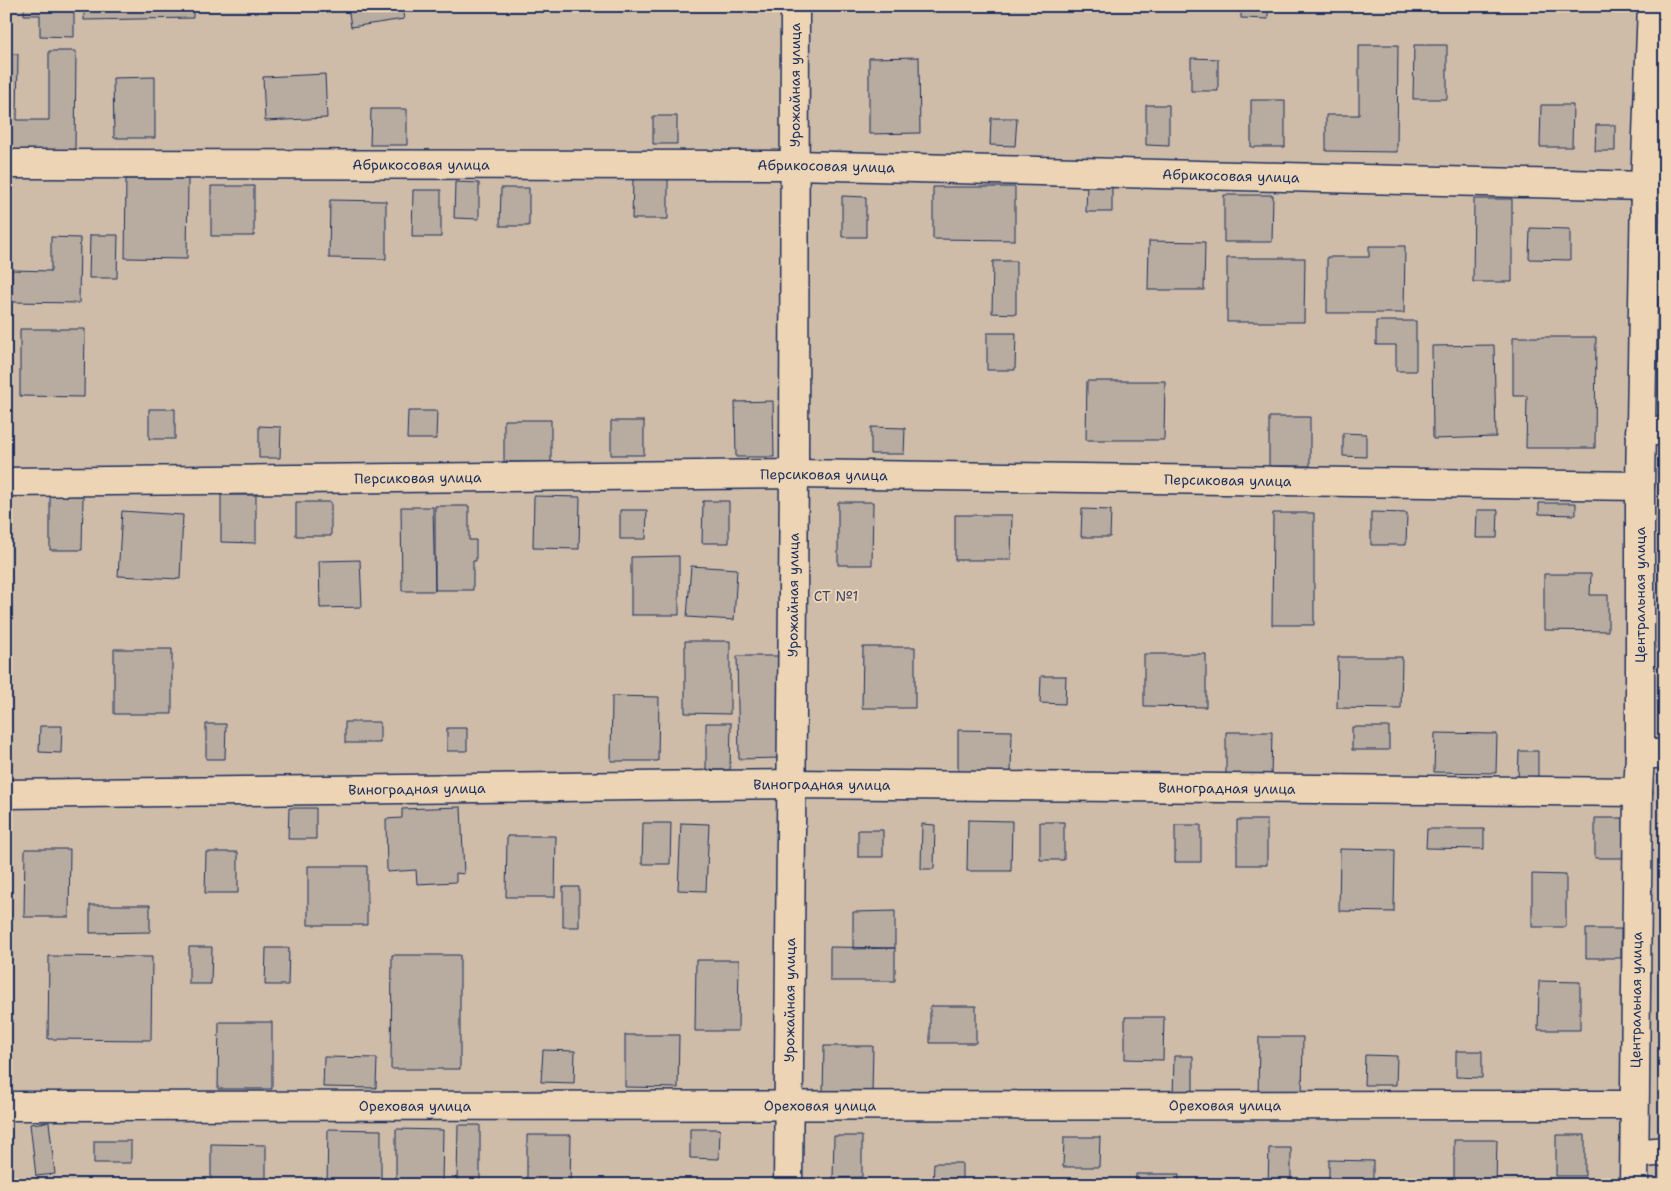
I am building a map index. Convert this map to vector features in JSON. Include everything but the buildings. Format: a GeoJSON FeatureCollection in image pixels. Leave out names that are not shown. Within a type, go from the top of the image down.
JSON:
{"type":"FeatureCollection","features":[{"type":"Feature","properties":{"kind":"street","name":"Урожайная улица"},"geometry":{"type":"LineString","coordinates":[[788,1185],[794,474],[795,6]]}},
{"type":"Feature","properties":{"kind":"street","name":"Центральная улица"},"geometry":{"type":"LineString","coordinates":[[1634,1185],[1638,792],[1652,754],[1640,486],[1653,431],[1645,186],[1656,105],[1652,6]]}},
{"type":"Feature","properties":{"kind":"street","name":"Абрикосовая улица"},"geometry":{"type":"LineString","coordinates":[[6,164],[795,164],[1645,186]]}},
{"type":"Feature","properties":{"kind":"street","name":"Персиковая улица"},"geometry":{"type":"LineString","coordinates":[[6,482],[794,474],[1640,486]]}},
{"type":"Feature","properties":{"kind":"street","name":"Виноградная улица"},"geometry":{"type":"LineString","coordinates":[[6,794],[792,784],[1638,792]]}},
{"type":"Feature","properties":{"kind":"street","name":"Ореховая улица"},"geometry":{"type":"LineString","coordinates":[[6,1106],[1634,1105]]}},
{"type":"Feature","properties":{"kind":"street"},"geometry":{"type":"LineString","coordinates":[[1634,1154],[1665,1151]]}},
{"type":"Feature","properties":{"kind":"green space","name":"СТ №1"},"geometry":{"type":"Polygon","coordinates":[[[6,6],[1665,6],[1665,1185],[6,1185],[6,6]]]}}]}
